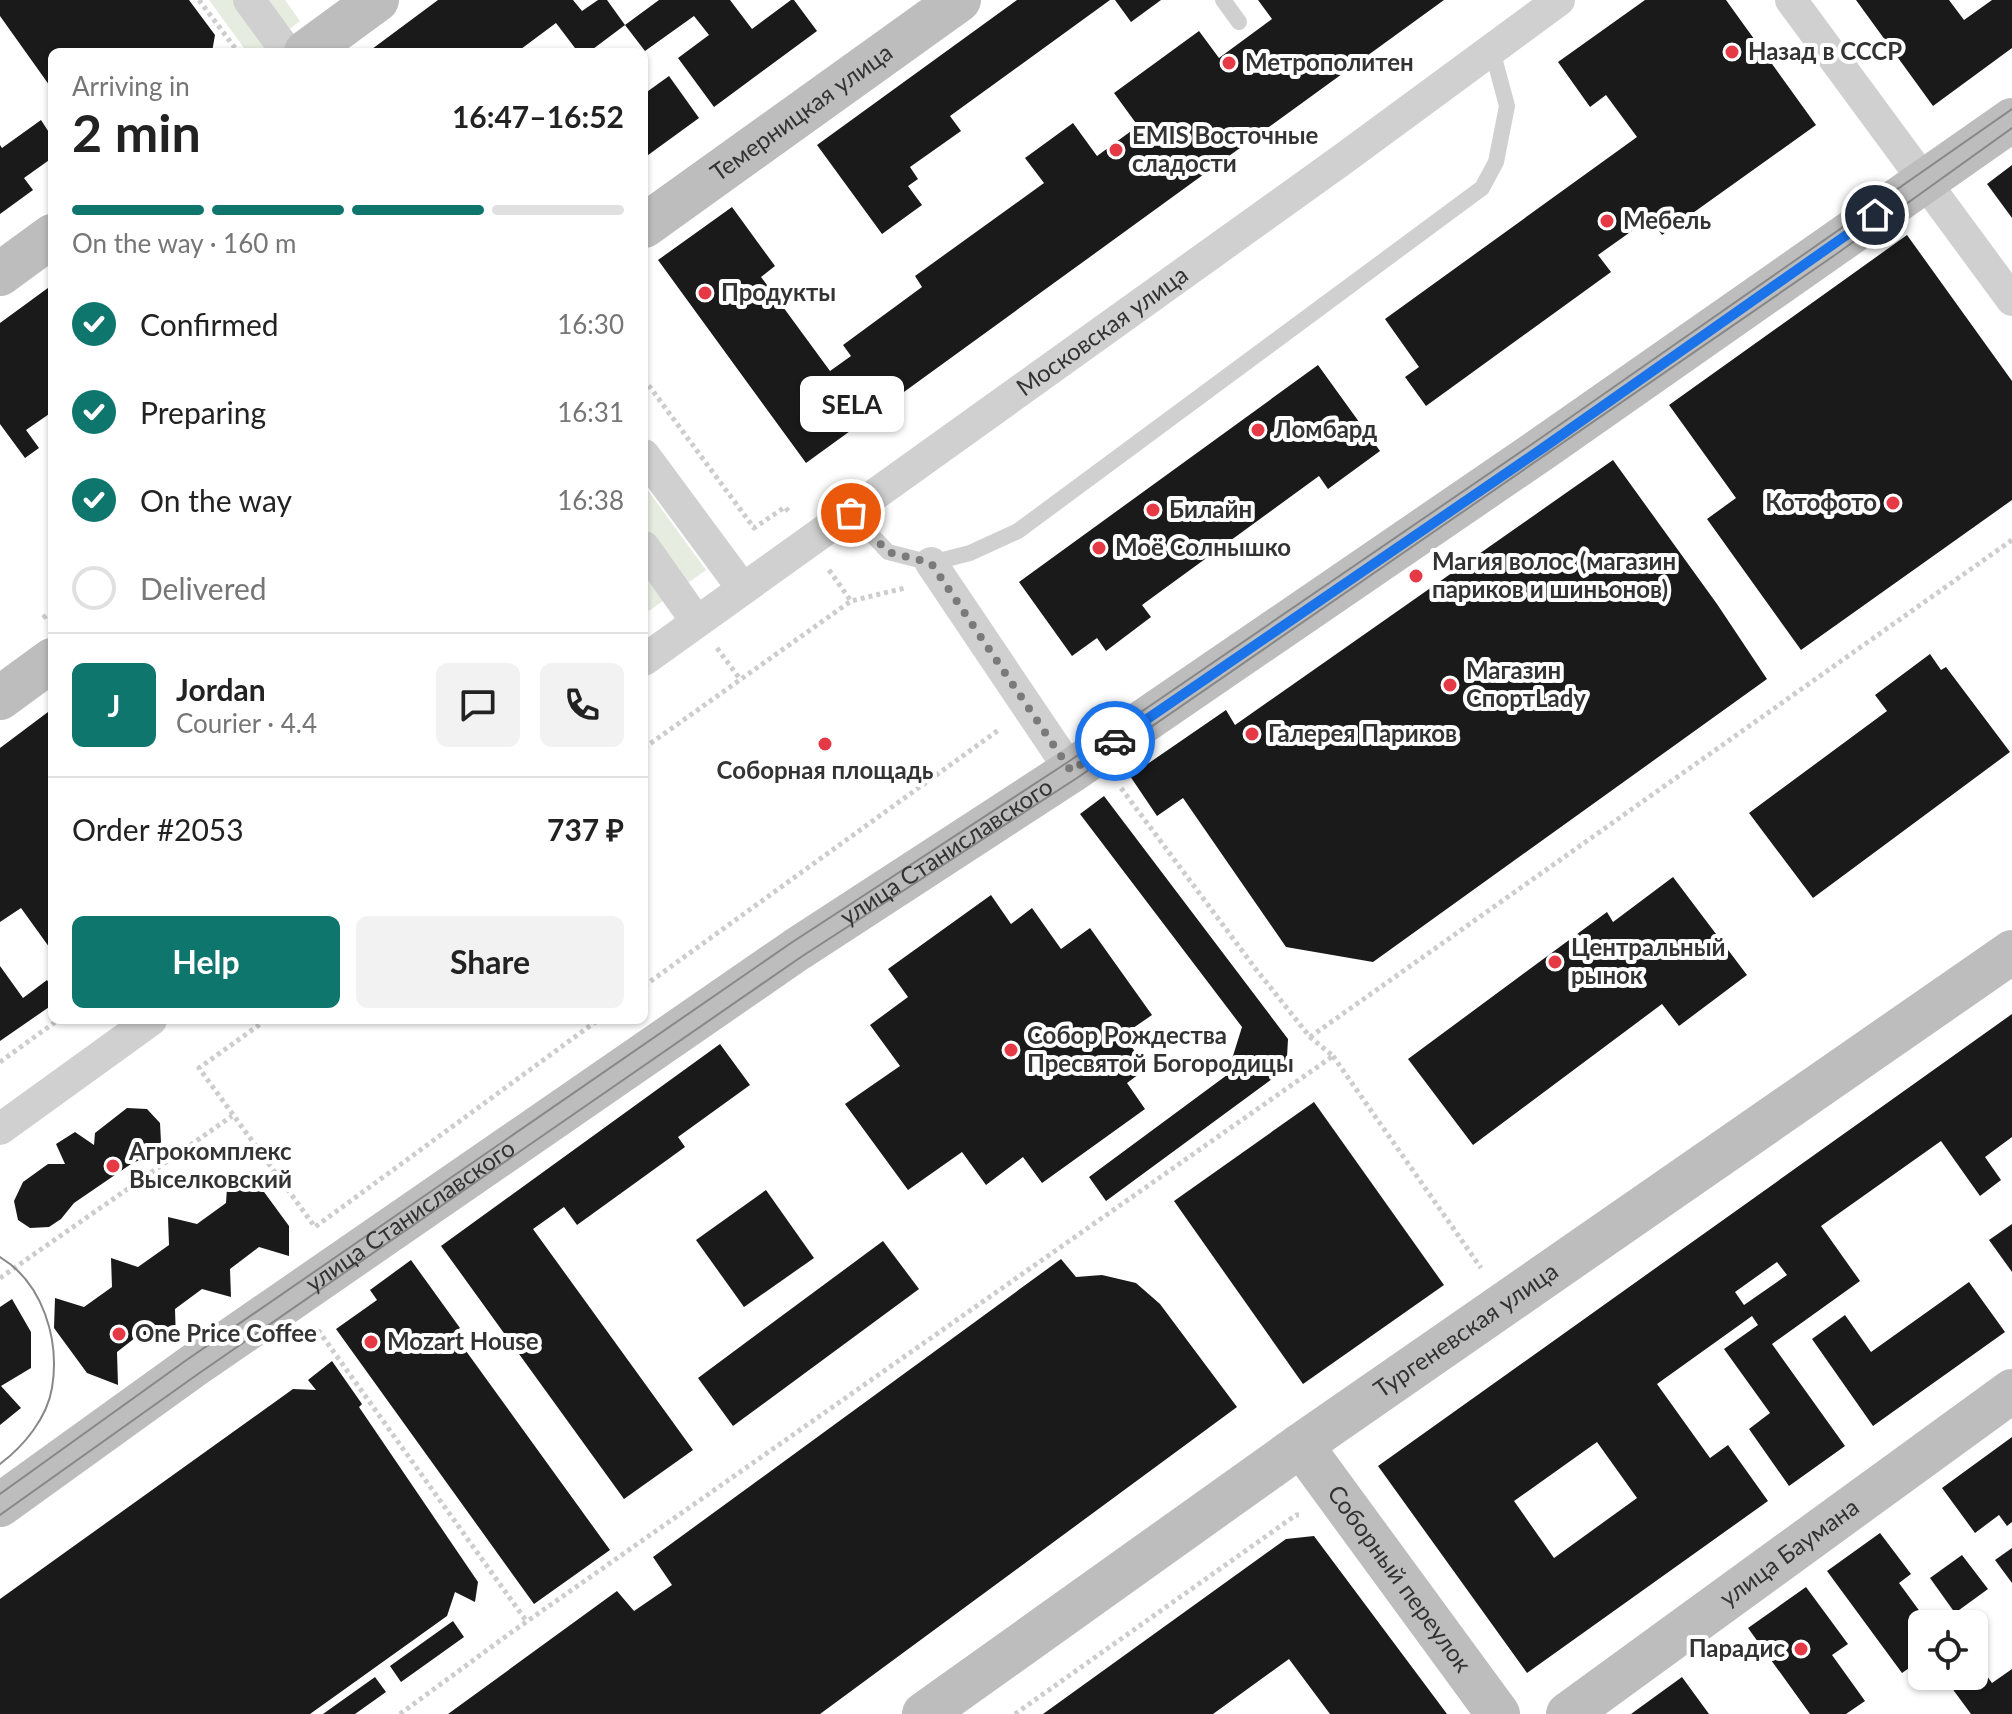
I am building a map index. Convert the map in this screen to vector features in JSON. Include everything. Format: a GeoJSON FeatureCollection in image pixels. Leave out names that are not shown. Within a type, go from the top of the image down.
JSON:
{"type":"FeatureCollection","features":[{"type":"Feature","properties":{"kind":"street"},"geometry":{"type":"LineString","coordinates":[[249,0],[284,48]]}},
{"type":"Feature","properties":{"kind":"street"},"geometry":{"type":"LineString","coordinates":[[311,48],[377,0]]}},
{"type":"Feature","properties":{"kind":"street","name":"Темерницкая улица"},"geometry":{"type":"LineString","coordinates":[[648,223],[959,0]]}},
{"type":"Feature","properties":{"kind":"street","name":"Московская улица"},"geometry":{"type":"LineString","coordinates":[[648,657],[1559,0]]}},
{"type":"Feature","properties":{"kind":"street"},"geometry":{"type":"LineString","coordinates":[[1791,0],[2012,300]]}},
{"type":"Feature","properties":{"kind":"street","name":"улица Станиславского"},"geometry":{"type":"LineString","coordinates":[[0,1505],[193,1366],[796,950],[1071,771],[1543,448],[2012,120]]}},
{"type":"Feature","properties":{"kind":"street"},"geometry":{"type":"LineString","coordinates":[[0,274],[48,239]]}},
{"type":"Feature","properties":{"kind":"street"},"geometry":{"type":"LineString","coordinates":[[648,460],[743,589]]}},
{"type":"Feature","properties":{"kind":"street"},"geometry":{"type":"LineString","coordinates":[[648,553],[697,622]]}},
{"type":"Feature","properties":{"kind":"street"},"geometry":{"type":"LineString","coordinates":[[931,563],[1071,771]]}},
{"type":"Feature","properties":{"kind":"street"},"geometry":{"type":"LineString","coordinates":[[0,698],[48,663]]}},
{"type":"Feature","properties":{"kind":"street","name":"Тургеневская улица"},"geometry":{"type":"LineString","coordinates":[[924,1714],[1301,1445],[2012,952]]}},
{"type":"Feature","properties":{"kind":"street"},"geometry":{"type":"LineString","coordinates":[[0,1129],[145,1024]]}},
{"type":"Feature","properties":{"kind":"street","name":"улица Баумана"},"geometry":{"type":"LineString","coordinates":[[1568,1714],[2012,1391]]}},
{"type":"Feature","properties":{"kind":"street","name":"Соборный переулок"},"geometry":{"type":"LineString","coordinates":[[1301,1445],[1498,1714]]}},
{"type":"Feature","properties":{"kind":"lane"},"geometry":{"type":"LineString","coordinates":[[1223,0],[1239,22]]}},
{"type":"Feature","properties":{"kind":"lane"},"geometry":{"type":"LineString","coordinates":[[851,513],[888,552],[931,563],[970,553],[1018,531],[1482,188],[1496,162],[1507,106],[1492,50]]}},
{"type":"Feature","properties":{"kind":"path"},"geometry":{"type":"LineString","coordinates":[[199,0],[235,48]]}},
{"type":"Feature","properties":{"kind":"path"},"geometry":{"type":"LineString","coordinates":[[648,384],[754,528],[785,507],[851,601]]}},
{"type":"Feature","properties":{"kind":"path"},"geometry":{"type":"LineString","coordinates":[[1310,1037],[2012,540]]}},
{"type":"Feature","properties":{"kind":"path"},"geometry":{"type":"LineString","coordinates":[[648,745],[851,601],[909,587]]}},
{"type":"Feature","properties":{"kind":"path"},"geometry":{"type":"LineString","coordinates":[[648,983],[1005,726]]}},
{"type":"Feature","properties":{"kind":"path"},"geometry":{"type":"LineString","coordinates":[[1116,782],[1255,968],[1310,1037],[1333,1056],[1506,1304]]}},
{"type":"Feature","properties":{"kind":"path"},"geometry":{"type":"LineString","coordinates":[[0,1062],[52,1024]]}},
{"type":"Feature","properties":{"kind":"path"},"geometry":{"type":"LineString","coordinates":[[260,1024],[199,1068],[315,1227],[593,1024]]}},
{"type":"Feature","properties":{"kind":"path"},"geometry":{"type":"LineString","coordinates":[[400,1714],[1333,1056]]}},
{"type":"Feature","properties":{"kind":"path"},"geometry":{"type":"LineString","coordinates":[[0,1278],[232,1116]]}},
{"type":"Feature","properties":{"kind":"path"},"geometry":{"type":"LineString","coordinates":[[311,1320],[527,1622]]}},
{"type":"Feature","properties":{"kind":"path"},"geometry":{"type":"LineString","coordinates":[[1015,1714],[1296,1515],[1307,1517]]}},
{"type":"Feature","properties":{"kind":"shaded area"},"geometry":{"type":"Polygon","coordinates":[[[209,0],[285,0],[300,21],[264,48],[244,48],[209,0]]]}},
{"type":"Feature","properties":{"kind":"shaded area"},"geometry":{"type":"Polygon","coordinates":[[[648,490],[706,570],[648,610],[648,490]]]}},
{"type":"Feature","properties":{"kind":"building"},"geometry":{"type":"Polygon","coordinates":[[[0,0],[189,0],[215,35],[213,48],[48,48],[48,83],[0,16],[0,0]]]}},
{"type":"Feature","properties":{"kind":"building"},"geometry":{"type":"Polygon","coordinates":[[[438,0],[573,0],[582,11],[598,0],[607,0],[625,25],[594,48],[575,48],[556,23],[522,48],[373,48],[438,0]]]}},
{"type":"Feature","properties":{"kind":"building"},"geometry":{"type":"Polygon","coordinates":[[[659,0],[730,0],[752,29],[794,0],[817,31],[714,107],[678,58],[709,35],[694,16],[648,49],[643,48],[625,25],[659,0]]]}},
{"type":"Feature","properties":{"kind":"building"},"geometry":{"type":"Polygon","coordinates":[[[1017,0],[1110,0],[950,116],[961,131],[910,167],[918,179],[908,186],[922,205],[882,234],[817,145],[1017,0]]]}},
{"type":"Feature","properties":{"kind":"building"},"geometry":{"type":"Polygon","coordinates":[[[1115,0],[1161,0],[1131,22],[1115,0]]]}},
{"type":"Feature","properties":{"kind":"building"},"geometry":{"type":"Polygon","coordinates":[[[1258,0],[1444,0],[806,463],[658,260],[732,207],[775,266],[761,277],[830,371],[851,356],[843,345],[922,287],[915,276],[1044,183],[1025,158],[1073,123],[1097,156],[1138,126],[1114,93],[1199,31],[1219,58],[1272,19],[1258,0]]]}},
{"type":"Feature","properties":{"kind":"building"},"geometry":{"type":"Polygon","coordinates":[[[1645,0],[1726,0],[1816,125],[1662,235],[1650,218],[1598,255],[1611,272],[1426,406],[1405,377],[1419,367],[1385,319],[1637,137],[1606,95],[1590,107],[1558,62],[1645,0]]]}},
{"type":"Feature","properties":{"kind":"building"},"geometry":{"type":"Polygon","coordinates":[[[1856,0],[1949,0],[1964,20],[1992,0],[2012,0],[2012,48],[1933,106],[1856,0]]]}},
{"type":"Feature","properties":{"kind":"building"},"geometry":{"type":"Polygon","coordinates":[[[669,76],[699,118],[648,155],[648,91],[669,76]]]}},
{"type":"Feature","properties":{"kind":"building"},"geometry":{"type":"Polygon","coordinates":[[[41,120],[48,131],[48,161],[24,178],[33,190],[0,214],[0,145],[2,148],[41,120]]]}},
{"type":"Feature","properties":{"kind":"building"},"geometry":{"type":"Polygon","coordinates":[[[2012,165],[2012,218],[1987,184],[2012,165]]]}},
{"type":"Feature","properties":{"kind":"building"},"geometry":{"type":"Polygon","coordinates":[[[1907,235],[2012,381],[2012,500],[1801,650],[1707,519],[1736,498],[1669,405],[1907,235]]]}},
{"type":"Feature","properties":{"kind":"building"},"geometry":{"type":"Polygon","coordinates":[[[48,288],[48,415],[26,430],[39,448],[25,458],[0,424],[0,323],[48,288]]]}},
{"type":"Feature","properties":{"kind":"building"},"geometry":{"type":"Polygon","coordinates":[[[1318,365],[1380,451],[1328,489],[1319,476],[1142,605],[1151,617],[1106,651],[1097,638],[1072,656],[1019,582],[1318,365]]]}},
{"type":"Feature","properties":{"kind":"building"},"geometry":{"type":"Polygon","coordinates":[[[1613,460],[1767,679],[1373,962],[1286,947],[1183,798],[1157,816],[1130,776],[1226,710],[1235,725],[1613,460]]]}},
{"type":"Feature","properties":{"kind":"building"},"geometry":{"type":"Polygon","coordinates":[[[1930,654],[1941,670],[1946,667],[2010,752],[1813,898],[1749,813],[1887,711],[1875,695],[1930,654]]]}},
{"type":"Feature","properties":{"kind":"building"},"geometry":{"type":"Polygon","coordinates":[[[48,712],[48,945],[21,908],[0,922],[0,748],[48,712]]]}},
{"type":"Feature","properties":{"kind":"building"},"geometry":{"type":"Polygon","coordinates":[[[1104,796],[1288,1039],[1287,1057],[1276,1076],[1106,1201],[1089,1177],[1227,1075],[1242,1027],[1080,814],[1104,796]]]}},
{"type":"Feature","properties":{"kind":"building"},"geometry":{"type":"Polygon","coordinates":[[[1673,877],[1747,975],[1679,1026],[1662,1004],[1473,1145],[1408,1059],[1607,912],[1613,922],[1673,877]]]}},
{"type":"Feature","properties":{"kind":"building","name":"Собор Рождества Пресвятой Богородицы"},"geometry":{"type":"Polygon","coordinates":[[[991,895],[1011,924],[1032,908],[1061,949],[1090,928],[1152,1015],[1123,1035],[1147,1068],[1127,1083],[1145,1109],[1042,1183],[1023,1157],[986,1185],[962,1152],[908,1190],[845,1104],[900,1066],[870,1025],[908,997],[888,969],[991,895]]]}},
{"type":"Feature","properties":{"kind":"building"},"geometry":{"type":"Polygon","coordinates":[[[0,966],[23,998],[47,980],[48,1008],[0,1041],[0,966]]]}},
{"type":"Feature","properties":{"kind":"building"},"geometry":{"type":"Polygon","coordinates":[[[2012,1014],[2012,1137],[1985,1157],[2001,1180],[1980,1196],[1941,1141],[1821,1226],[1860,1281],[1772,1344],[1845,1446],[1789,1486],[1749,1429],[1770,1413],[1724,1349],[1758,1325],[1752,1316],[1657,1384],[1710,1458],[1728,1445],[1768,1501],[1527,1673],[1378,1466],[2012,1014]],[[1777,1262],[1735,1292],[1744,1305],[1787,1275],[1777,1262]],[[1597,1442],[1514,1501],[1554,1558],[1637,1498],[1597,1442]]]}},
{"type":"Feature","properties":{"kind":"building"},"geometry":{"type":"Polygon","coordinates":[[[720,1044],[750,1085],[678,1137],[685,1147],[577,1225],[564,1207],[533,1229],[693,1450],[624,1499],[441,1246],[720,1044]]]}},
{"type":"Feature","properties":{"kind":"building"},"geometry":{"type":"Polygon","coordinates":[[[1314,1102],[1444,1285],[1303,1384],[1174,1201],[1314,1102]]]}},
{"type":"Feature","properties":{"kind":"building"},"geometry":{"type":"Polygon","coordinates":[[[127,1108],[147,1109],[160,1123],[161,1142],[152,1154],[131,1164],[74,1203],[61,1219],[49,1227],[30,1228],[18,1220],[14,1201],[23,1182],[48,1164],[65,1164],[56,1144],[75,1132],[94,1145],[95,1133],[127,1108]]]}},
{"type":"Feature","properties":{"kind":"building"},"geometry":{"type":"Polygon","coordinates":[[[228,1173],[256,1181],[289,1226],[289,1256],[259,1247],[230,1269],[231,1297],[202,1289],[175,1309],[176,1342],[140,1334],[117,1352],[118,1385],[87,1373],[54,1328],[55,1298],[84,1307],[112,1287],[111,1258],[138,1267],[169,1245],[168,1217],[197,1224],[226,1203],[228,1173]]]}},
{"type":"Feature","properties":{"kind":"building"},"geometry":{"type":"Polygon","coordinates":[[[766,1190],[814,1258],[744,1307],[696,1240],[766,1190]]]}},
{"type":"Feature","properties":{"kind":"building"},"geometry":{"type":"Polygon","coordinates":[[[2012,1224],[2012,1272],[1989,1240],[2012,1224]]]}},
{"type":"Feature","properties":{"kind":"building"},"geometry":{"type":"Polygon","coordinates":[[[883,1241],[919,1289],[733,1426],[698,1378],[883,1241]]]}},
{"type":"Feature","properties":{"kind":"building"},"geometry":{"type":"Polygon","coordinates":[[[1061,1259],[1076,1277],[1102,1275],[1136,1283],[1160,1304],[1237,1407],[820,1714],[448,1714],[617,1591],[634,1611],[672,1585],[653,1557],[1061,1259]]]}},
{"type":"Feature","properties":{"kind":"building"},"geometry":{"type":"Polygon","coordinates":[[[411,1260],[460,1328],[453,1333],[610,1550],[534,1604],[336,1329],[377,1300],[370,1290],[411,1260]]]}},
{"type":"Feature","properties":{"kind":"building"},"geometry":{"type":"Polygon","coordinates":[[[1969,1282],[2005,1332],[1873,1426],[1812,1339],[1845,1315],[1871,1352],[1969,1282]]]}},
{"type":"Feature","properties":{"kind":"building"},"geometry":{"type":"Polygon","coordinates":[[[12,1299],[31,1332],[31,1368],[1,1386],[21,1408],[0,1425],[0,1307],[12,1299]]]}},
{"type":"Feature","properties":{"kind":"building"},"geometry":{"type":"Polygon","coordinates":[[[332,1361],[362,1404],[359,1407],[478,1582],[475,1602],[455,1592],[447,1616],[310,1714],[0,1714],[0,1599],[293,1389],[316,1390],[308,1380],[332,1361]]]}},
{"type":"Feature","properties":{"kind":"building"},"geometry":{"type":"Polygon","coordinates":[[[2012,1437],[2012,1522],[2007,1526],[1999,1515],[1975,1533],[1942,1488],[2012,1437]]]}},
{"type":"Feature","properties":{"kind":"building"},"geometry":{"type":"Polygon","coordinates":[[[1880,1533],[1911,1574],[1899,1583],[1919,1610],[1908,1610],[1908,1669],[1902,1673],[1827,1571],[1880,1533]]]}},
{"type":"Feature","properties":{"kind":"building"},"geometry":{"type":"Polygon","coordinates":[[[1314,1536],[1447,1714],[1330,1714],[1289,1659],[1213,1714],[1043,1714],[1286,1539],[1314,1536]]]}},
{"type":"Feature","properties":{"kind":"building"},"geometry":{"type":"Polygon","coordinates":[[[2012,1548],[2012,1583],[1995,1560],[2012,1548]]]}},
{"type":"Feature","properties":{"kind":"building"},"geometry":{"type":"Polygon","coordinates":[[[1962,1555],[1988,1589],[1959,1610],[1953,1610],[1930,1578],[1962,1555]]]}},
{"type":"Feature","properties":{"kind":"building","name":"Парадис"},"geometry":{"type":"Polygon","coordinates":[[[1806,1587],[1848,1644],[1832,1655],[1865,1701],[1846,1714],[1810,1714],[1748,1628],[1806,1587]]]}},
{"type":"Feature","properties":{"kind":"building"},"geometry":{"type":"Polygon","coordinates":[[[453,1621],[464,1637],[401,1682],[390,1666],[453,1621]]]}},
{"type":"Feature","properties":{"kind":"building"},"geometry":{"type":"Polygon","coordinates":[[[2012,1669],[2012,1714],[1971,1714],[1953,1690],[1988,1690],[1988,1677],[1992,1683],[2012,1669]]]}},
{"type":"Feature","properties":{"kind":"building"},"geometry":{"type":"Polygon","coordinates":[[[375,1677],[386,1692],[355,1714],[323,1714],[375,1677]]]}},
{"type":"Feature","properties":{"kind":"building"},"geometry":{"type":"Polygon","coordinates":[[[1682,1677],[1709,1714],[1631,1714],[1682,1677]]]}},
{"type":"Feature","properties":{"kind":"tram line"},"geometry":{"type":"LineString","coordinates":[[0,1494],[188,1359],[791,943],[1065,764],[1538,440],[2012,109]]}},
{"type":"Feature","properties":{"kind":"tram line"},"geometry":{"type":"LineString","coordinates":[[0,1515],[198,1374],[801,957],[1077,778],[1835,255],[2012,128]]}},
{"type":"Feature","properties":{"kind":"tram line"},"geometry":{"type":"LineString","coordinates":[[0,1257],[15,1268],[37,1297],[50,1332],[54,1370],[49,1399],[40,1420],[18,1449],[0,1464]]}},
{"type":"Feature","properties":{"kind":"way so far"},"geometry":{"type":"LineString","coordinates":[[851,513],[888,552],[931,563],[1071,771],[1115,741]]}},
{"type":"Feature","properties":{"kind":"place","name":"Назад в СССР"},"geometry":{"type":"Point","coordinates":[1732,52]}},
{"type":"Feature","properties":{"kind":"place","name":"Метрополитен"},"geometry":{"type":"Point","coordinates":[1229,63]}},
{"type":"Feature","properties":{"kind":"place","name":"EMIS Восточные сладости"},"geometry":{"type":"Point","coordinates":[1116,150]}},
{"type":"Feature","properties":{"kind":"place","name":"Мебель"},"geometry":{"type":"Point","coordinates":[1607,221]}},
{"type":"Feature","properties":{"kind":"place","name":"Продукты"},"geometry":{"type":"Point","coordinates":[705,293]}},
{"type":"Feature","properties":{"kind":"place","name":"Ломбард"},"geometry":{"type":"Point","coordinates":[1258,430]}},
{"type":"Feature","properties":{"kind":"place","name":"Котофото"},"geometry":{"type":"Point","coordinates":[1893,503]}},
{"type":"Feature","properties":{"kind":"place","name":"Билайн"},"geometry":{"type":"Point","coordinates":[1153,510]}},
{"type":"Feature","properties":{"kind":"place","name":"SELA"},"geometry":{"type":"Point","coordinates":[851,513]}},
{"type":"Feature","properties":{"kind":"place","name":"Моё Солнышко"},"geometry":{"type":"Point","coordinates":[1099,548]}},
{"type":"Feature","properties":{"kind":"place","name":"Магия волос (магазин париков и шиньонов)"},"geometry":{"type":"Point","coordinates":[1416,576]}},
{"type":"Feature","properties":{"kind":"place","name":"Магазин СпортLady"},"geometry":{"type":"Point","coordinates":[1450,685]}},
{"type":"Feature","properties":{"kind":"place","name":"Галерея Париков"},"geometry":{"type":"Point","coordinates":[1252,734]}},
{"type":"Feature","properties":{"kind":"place","name":"Соборная площадь"},"geometry":{"type":"Point","coordinates":[825,744]}},
{"type":"Feature","properties":{"kind":"place","name":"Центральный рынок"},"geometry":{"type":"Point","coordinates":[1555,962]}},
{"type":"Feature","properties":{"kind":"place","name":"Собор Рождества Пресвятой Богородицы"},"geometry":{"type":"Point","coordinates":[1011,1050]}},
{"type":"Feature","properties":{"kind":"place","name":"Агрокомплекс Выселковский"},"geometry":{"type":"Point","coordinates":[113,1166]}},
{"type":"Feature","properties":{"kind":"place","name":"One Price Coffee"},"geometry":{"type":"Point","coordinates":[119,1334]}},
{"type":"Feature","properties":{"kind":"place","name":"Mozart House"},"geometry":{"type":"Point","coordinates":[371,1342]}},
{"type":"Feature","properties":{"kind":"place","name":"Парадис"},"geometry":{"type":"Point","coordinates":[1801,1649]}},
{"type":"Feature","properties":{"kind":"route"},"geometry":{"type":"LineString","coordinates":[[1115,741],[1543,448],[1875,215]]}}]}
